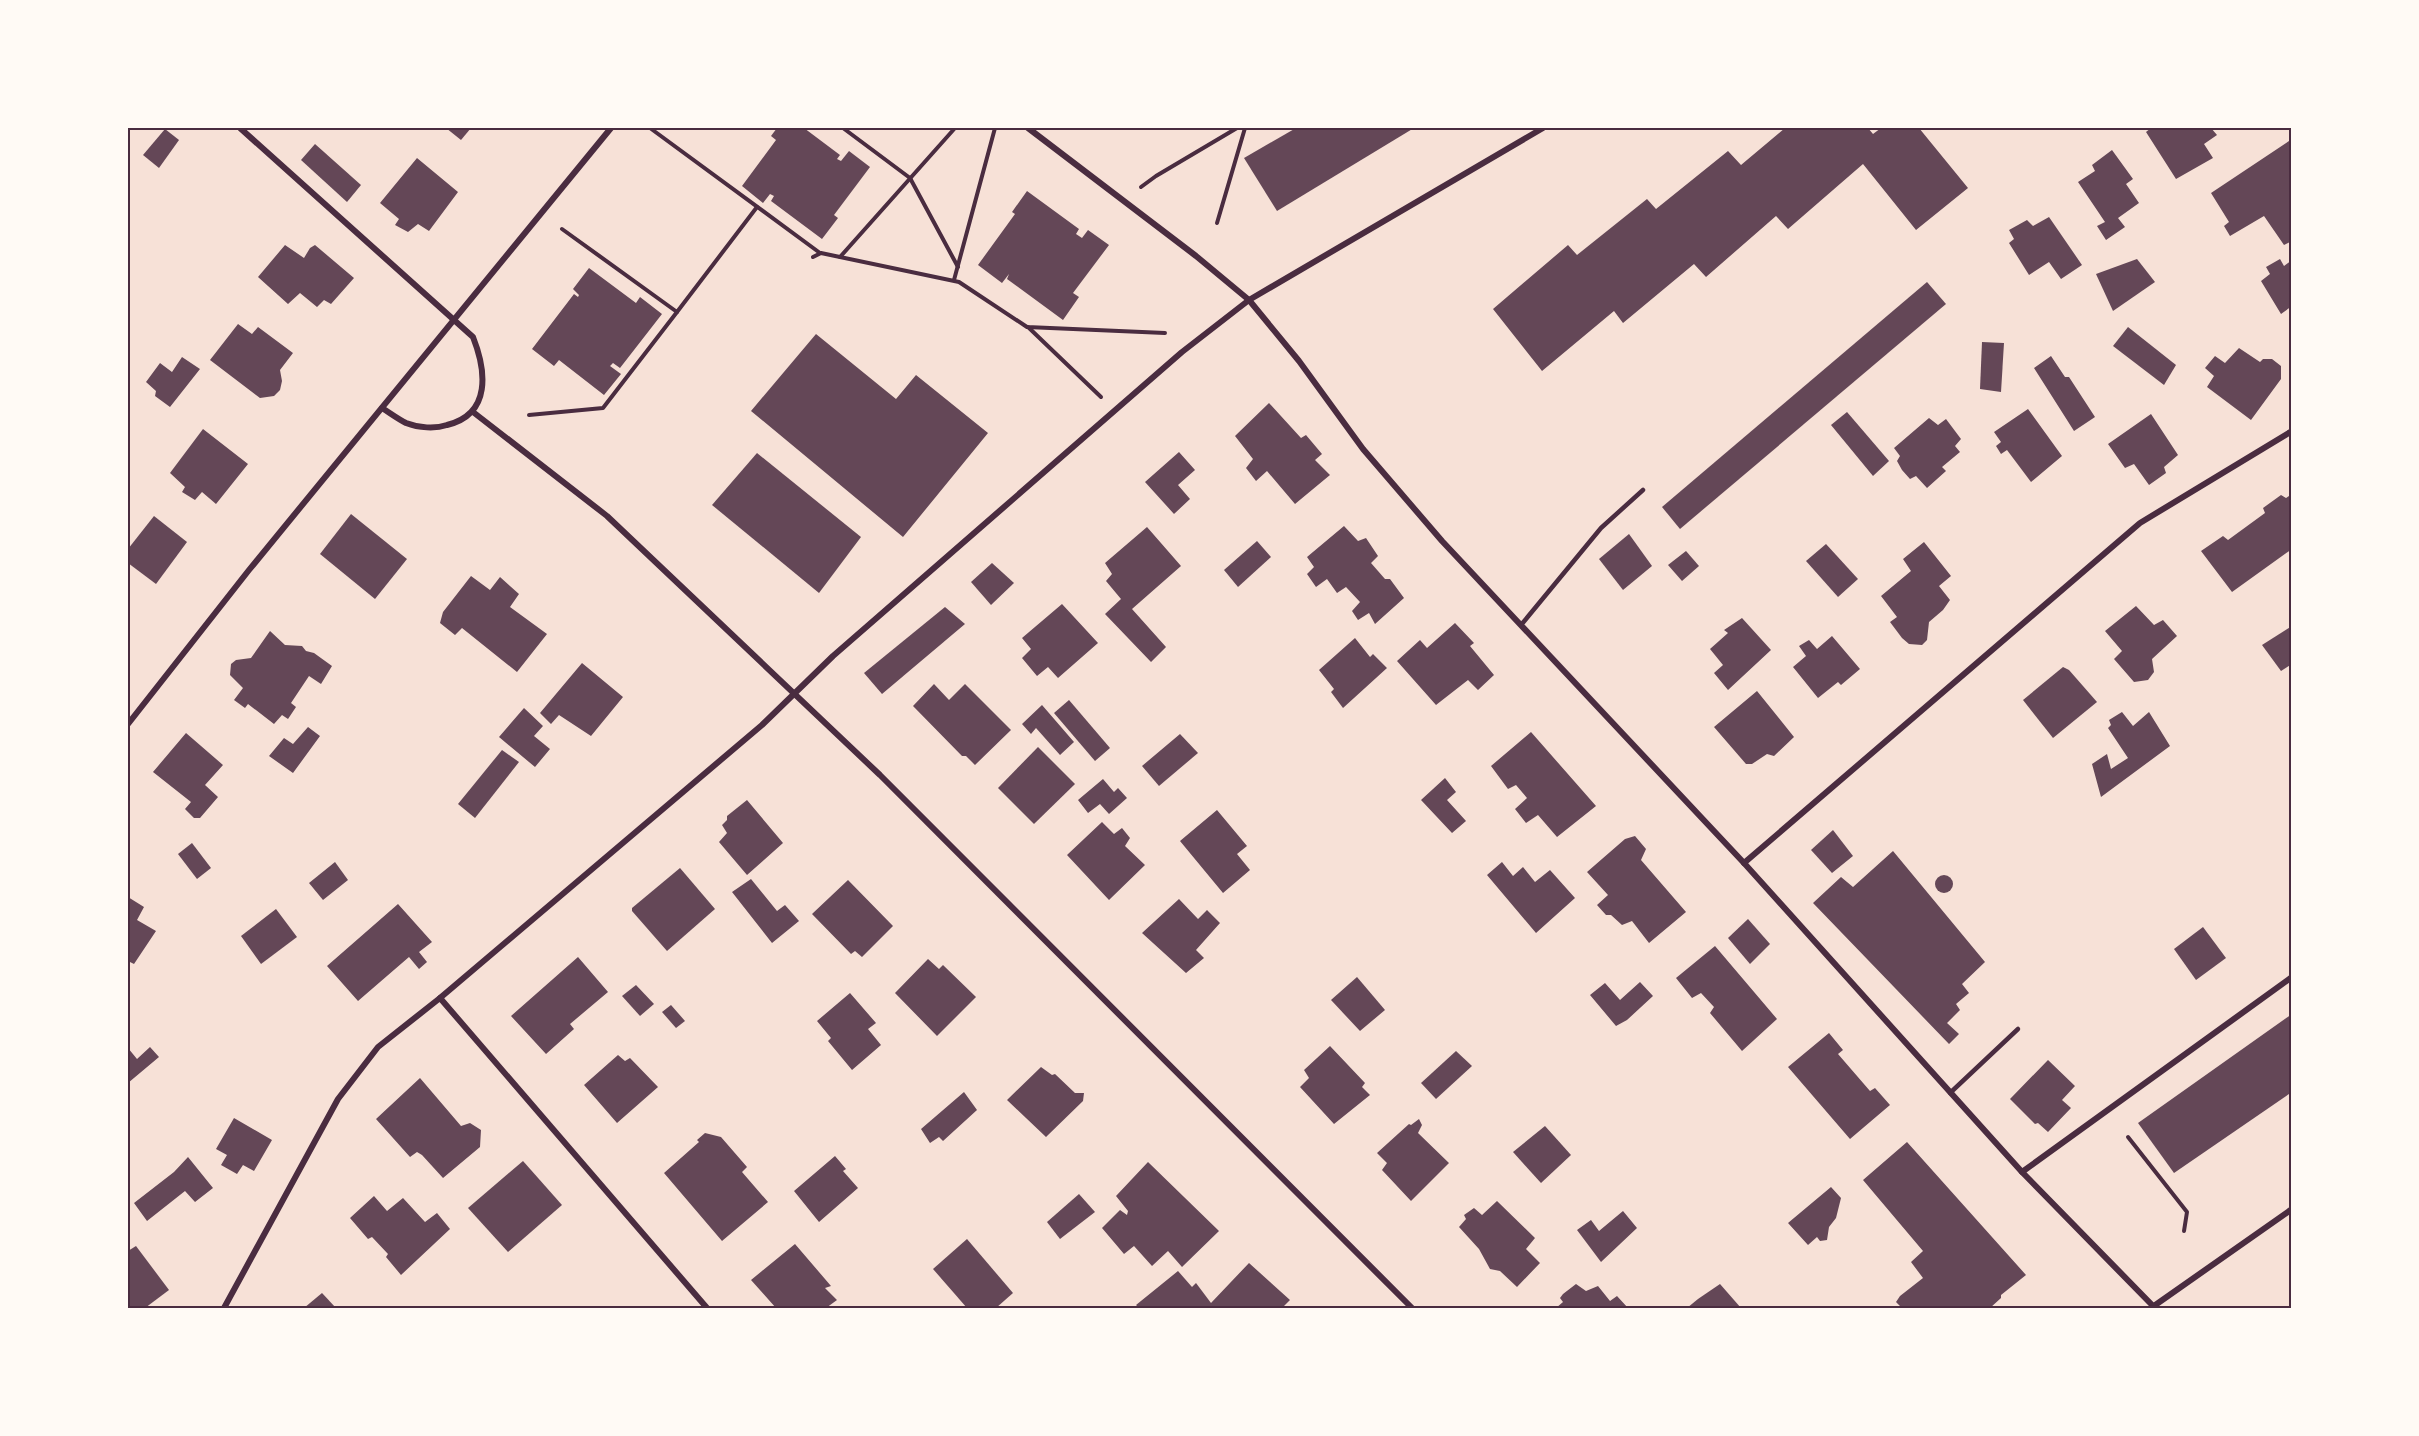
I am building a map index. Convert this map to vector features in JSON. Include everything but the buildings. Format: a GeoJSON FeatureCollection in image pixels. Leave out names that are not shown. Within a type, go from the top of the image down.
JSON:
{"type":"FeatureCollection","features":[{"type":"Feature","properties":{"kind":"street"},"geometry":{"type":"LineString","coordinates":[[240,128],[472,337],[482,361],[482,392],[472,412],[457,423],[435,428],[407,423],[382,408]]}},
{"type":"Feature","properties":{"kind":"street"},"geometry":{"type":"LineString","coordinates":[[128,724],[242,579],[611,128]]}},
{"type":"Feature","properties":{"kind":"street"},"geometry":{"type":"LineString","coordinates":[[1028,128],[1249,300],[1299,361],[1362,449],[1442,541],[1744,863],[2022,1172],[2153,1308],[2292,1209]]}},
{"type":"Feature","properties":{"kind":"street"},"geometry":{"type":"LineString","coordinates":[[224,1308],[338,1099],[378,1047],[440,998],[795,694],[833,656],[1182,352],[1249,300],[1543,128]]}},
{"type":"Feature","properties":{"kind":"street"},"geometry":{"type":"LineString","coordinates":[[472,412],[608,516],[880,775],[1412,1308]]}},
{"type":"Feature","properties":{"kind":"street"},"geometry":{"type":"LineString","coordinates":[[1744,863],[2140,523],[2292,431]]}},
{"type":"Feature","properties":{"kind":"street"},"geometry":{"type":"LineString","coordinates":[[2022,1172],[2292,977]]}},
{"type":"Feature","properties":{"kind":"street"},"geometry":{"type":"LineString","coordinates":[[440,998],[707,1308]]}},
{"type":"Feature","properties":{"kind":"lane"},"geometry":{"type":"LineString","coordinates":[[1521,625],[1601,528],[1643,490]]}},
{"type":"Feature","properties":{"kind":"lane"},"geometry":{"type":"LineString","coordinates":[[1950,1093],[2018,1029]]}},
{"type":"Feature","properties":{"kind":"path"},"geometry":{"type":"LineString","coordinates":[[650,128],[821,253],[954,281],[1027,327],[1115,410]]}},
{"type":"Feature","properties":{"kind":"path"},"geometry":{"type":"LineString","coordinates":[[843,128],[910,178],[958,267]]}},
{"type":"Feature","properties":{"kind":"path"},"geometry":{"type":"LineString","coordinates":[[840,257],[955,128]]}},
{"type":"Feature","properties":{"kind":"path"},"geometry":{"type":"LineString","coordinates":[[954,281],[995,128]]}},
{"type":"Feature","properties":{"kind":"path"},"geometry":{"type":"LineString","coordinates":[[1124,201],[1156,176],[1237,128]]}},
{"type":"Feature","properties":{"kind":"path"},"geometry":{"type":"LineString","coordinates":[[1217,223],[1245,128]]}},
{"type":"Feature","properties":{"kind":"path"},"geometry":{"type":"LineString","coordinates":[[530,415],[603,408],[757,207]]}},
{"type":"Feature","properties":{"kind":"path"},"geometry":{"type":"LineString","coordinates":[[562,229],[677,312]]}},
{"type":"Feature","properties":{"kind":"path"},"geometry":{"type":"LineString","coordinates":[[813,257],[821,253]]}},
{"type":"Feature","properties":{"kind":"path"},"geometry":{"type":"LineString","coordinates":[[1027,327],[1165,333]]}},
{"type":"Feature","properties":{"kind":"path"},"geometry":{"type":"LineString","coordinates":[[2128,1137],[2187,1212],[2184,1231]]}}]}
